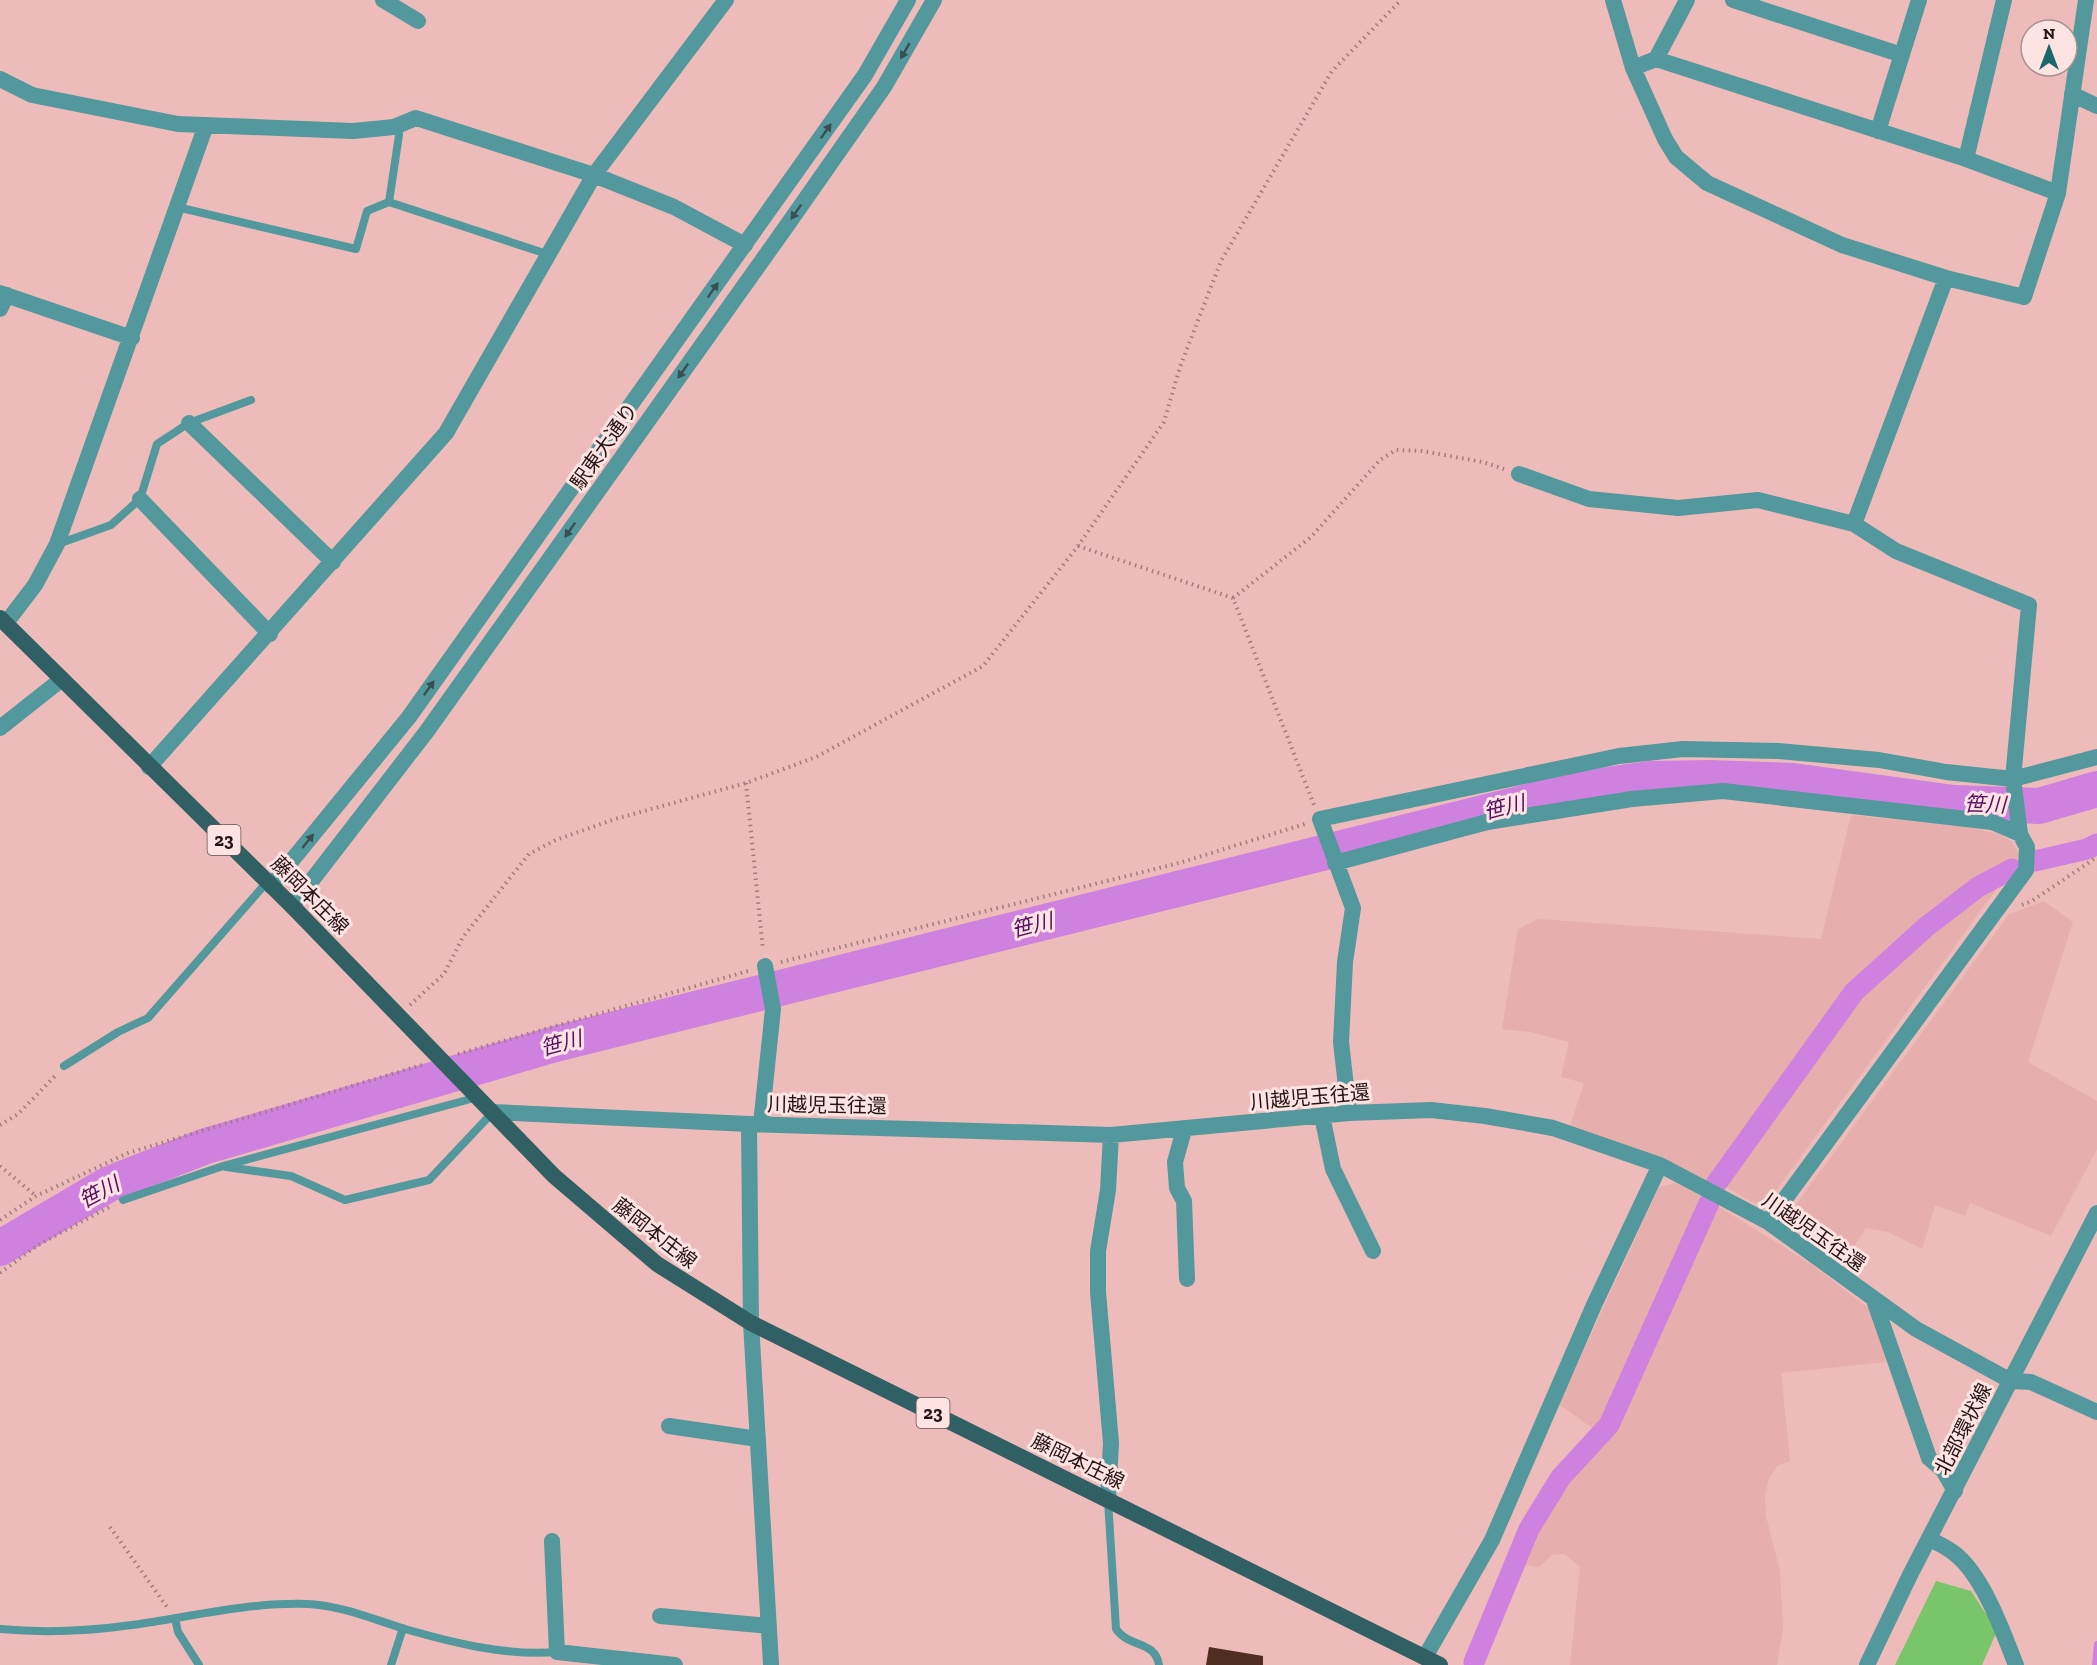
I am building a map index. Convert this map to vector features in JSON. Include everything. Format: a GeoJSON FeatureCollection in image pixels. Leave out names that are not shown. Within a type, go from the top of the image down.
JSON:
{"type":"FeatureCollection","features":[{"type":"Feature","properties":{"kind":"main road","name":"藤岡本庄線"},"geometry":{"type":"LineString","coordinates":[[3,621],[292,906],[554,1176],[623,1237],[686,1284],[752,1323],[1423,1660]]}},
{"type":"Feature","properties":{"kind":"street"},"geometry":{"type":"LineString","coordinates":[[383,0],[418,21]]}},
{"type":"Feature","properties":{"kind":"street"},"geometry":{"type":"LineString","coordinates":[[150,767],[446,433],[594,175],[726,0]]}},
{"type":"Feature","properties":{"kind":"street","name":"駅東大通り"},"geometry":{"type":"LineString","coordinates":[[269,884],[409,717],[865,75],[908,0]]}},
{"type":"Feature","properties":{"kind":"street","name":"駅東大通り"},"geometry":{"type":"LineString","coordinates":[[292,906],[427,731],[760,263],[884,87],[934,0]]}},
{"type":"Feature","properties":{"kind":"street"},"geometry":{"type":"LineString","coordinates":[[1613,0],[1633,68],[1665,139],[1676,157],[1707,183],[1842,245],[1946,278],[2024,297],[2058,193],[2086,0]]}},
{"type":"Feature","properties":{"kind":"street"},"geometry":{"type":"LineString","coordinates":[[1633,68],[1656,58],[1687,0]]}},
{"type":"Feature","properties":{"kind":"street"},"geometry":{"type":"LineString","coordinates":[[1733,0],[1902,55]]}},
{"type":"Feature","properties":{"kind":"street"},"geometry":{"type":"LineString","coordinates":[[1878,131],[1919,0]]}},
{"type":"Feature","properties":{"kind":"street"},"geometry":{"type":"LineString","coordinates":[[1966,159],[2004,0]]}},
{"type":"Feature","properties":{"kind":"street"},"geometry":{"type":"LineString","coordinates":[[1656,58],[1966,159],[2058,193]]}},
{"type":"Feature","properties":{"kind":"street"},"geometry":{"type":"LineString","coordinates":[[0,79],[32,95],[178,124],[353,131],[398,126],[416,118],[594,175],[674,207],[745,245]]}},
{"type":"Feature","properties":{"kind":"street"},"geometry":{"type":"LineString","coordinates":[[2072,94],[2097,106]]}},
{"type":"Feature","properties":{"kind":"street"},"geometry":{"type":"LineString","coordinates":[[3,621],[35,585],[57,544],[206,126]]}},
{"type":"Feature","properties":{"kind":"street"},"geometry":{"type":"LineString","coordinates":[[1854,524],[1946,278]]}},
{"type":"Feature","properties":{"kind":"street"},"geometry":{"type":"LineString","coordinates":[[2,299],[132,338]]}},
{"type":"Feature","properties":{"kind":"street"},"geometry":{"type":"LineString","coordinates":[[189,423],[333,561]]}},
{"type":"Feature","properties":{"kind":"street"},"geometry":{"type":"LineString","coordinates":[[1519,474],[1588,499],[1678,508],[1758,500],[1854,524],[1896,551],[2029,605],[2013,778],[2019,827],[2027,848],[2026,870],[1768,1222]]}},
{"type":"Feature","properties":{"kind":"street"},"geometry":{"type":"LineString","coordinates":[[140,499],[270,634]]}},
{"type":"Feature","properties":{"kind":"street"},"geometry":{"type":"LineString","coordinates":[[0,728],[62,680]]}},
{"type":"Feature","properties":{"kind":"street"},"geometry":{"type":"LineString","coordinates":[[1349,1113],[1341,1042],[1345,962],[1353,908],[1322,823],[1619,756],[1683,749],[1789,752],[1879,760],[1946,772],[2013,778],[2097,757]]}},
{"type":"Feature","properties":{"kind":"street"},"geometry":{"type":"LineString","coordinates":[[1335,863],[1487,822],[1632,799],[1723,791],[2019,827]]}},
{"type":"Feature","properties":{"kind":"street"},"geometry":{"type":"LineString","coordinates":[[765,966],[773,1009],[755,1124],[752,1323],[771,1665]]}},
{"type":"Feature","properties":{"kind":"street","name":"川越児玉往還"},"geometry":{"type":"LineString","coordinates":[[493,1112],[755,1124],[1111,1135],[1349,1113],[1431,1110],[1485,1116],[1553,1128],[1660,1165],[1768,1222],[1916,1329],[2011,1380],[2031,1382],[2097,1412]]}},
{"type":"Feature","properties":{"kind":"street"},"geometry":{"type":"LineString","coordinates":[[1322,1116],[1333,1169],[1373,1251]]}},
{"type":"Feature","properties":{"kind":"street"},"geometry":{"type":"LineString","coordinates":[[1184,1130],[1175,1161],[1177,1188],[1184,1201],[1187,1280]]}},
{"type":"Feature","properties":{"kind":"street"},"geometry":{"type":"LineString","coordinates":[[1108,1500],[1111,1443],[1098,1292],[1098,1251],[1108,1190],[1111,1135]]}},
{"type":"Feature","properties":{"kind":"street"},"geometry":{"type":"LineString","coordinates":[[1423,1660],[1492,1540],[1594,1305],[1660,1165]]}},
{"type":"Feature","properties":{"kind":"street","name":"北部環状線"},"geometry":{"type":"LineString","coordinates":[[1867,1665],[1929,1539],[2097,1213]]}},
{"type":"Feature","properties":{"kind":"street"},"geometry":{"type":"LineString","coordinates":[[1874,1300],[1929,1458],[1942,1470],[1955,1491]]}},
{"type":"Feature","properties":{"kind":"street"},"geometry":{"type":"LineString","coordinates":[[669,1426],[758,1440]]}},
{"type":"Feature","properties":{"kind":"street"},"geometry":{"type":"LineString","coordinates":[[1929,1539],[1956,1554],[1975,1578],[2002,1628],[2016,1665]]}},
{"type":"Feature","properties":{"kind":"street"},"geometry":{"type":"LineString","coordinates":[[552,1541],[557,1652],[675,1665]]}},
{"type":"Feature","properties":{"kind":"street"},"geometry":{"type":"LineString","coordinates":[[660,1616],[769,1626]]}},
{"type":"Feature","properties":{"kind":"lane"},"geometry":{"type":"LineString","coordinates":[[389,202],[399,135],[398,126]]}},
{"type":"Feature","properties":{"kind":"lane"},"geometry":{"type":"LineString","coordinates":[[177,207],[356,249],[367,211],[389,202],[547,254]]}},
{"type":"Feature","properties":{"kind":"lane"},"geometry":{"type":"LineString","coordinates":[[57,544],[111,525],[140,499],[157,444],[189,423],[251,400]]}},
{"type":"Feature","properties":{"kind":"lane"},"geometry":{"type":"LineString","coordinates":[[64,1066],[118,1032],[148,1018],[269,884]]}},
{"type":"Feature","properties":{"kind":"lane"},"geometry":{"type":"LineString","coordinates":[[123,1200],[223,1166],[476,1094]]}},
{"type":"Feature","properties":{"kind":"lane"},"geometry":{"type":"LineString","coordinates":[[223,1166],[291,1176],[345,1200],[429,1180],[493,1112]]}},
{"type":"Feature","properties":{"kind":"lane"},"geometry":{"type":"LineString","coordinates":[[1108,1500],[1116,1629],[1123,1639],[1150,1648],[1157,1656],[1159,1665]]}},
{"type":"Feature","properties":{"kind":"lane"},"geometry":{"type":"LineString","coordinates":[[0,1629],[86,1629],[272,1605],[311,1605],[356,1611],[403,1628],[480,1648],[534,1653],[557,1652]]}},
{"type":"Feature","properties":{"kind":"lane"},"geometry":{"type":"LineString","coordinates":[[175,1618],[178,1632],[199,1665]]}},
{"type":"Feature","properties":{"kind":"lane"},"geometry":{"type":"LineString","coordinates":[[391,1665],[403,1628]]}},
{"type":"Feature","properties":{"kind":"path"},"geometry":{"type":"LineString","coordinates":[[399,1016],[444,974],[463,937],[529,854],[556,840],[615,819],[746,783],[816,757],[982,666],[1078,546],[1164,422],[1180,367],[1221,261],[1332,72],[1401,0]]}},
{"type":"Feature","properties":{"kind":"path"},"geometry":{"type":"LineString","coordinates":[[1233,598],[1311,537],[1380,460],[1396,450],[1422,451],[1483,462],[1519,474]]}},
{"type":"Feature","properties":{"kind":"path"},"geometry":{"type":"LineString","coordinates":[[0,1221],[36,1196],[128,1153],[445,1062],[765,966],[1179,863],[1322,823],[1233,598],[1078,546]]}},
{"type":"Feature","properties":{"kind":"path"},"geometry":{"type":"LineString","coordinates":[[746,783],[765,966]]}},
{"type":"Feature","properties":{"kind":"path"},"geometry":{"type":"LineString","coordinates":[[2000,903],[2015,907],[2032,901],[2097,857]]}},
{"type":"Feature","properties":{"kind":"path"},"geometry":{"type":"LineString","coordinates":[[0,1125],[18,1114],[64,1066]]}},
{"type":"Feature","properties":{"kind":"path"},"geometry":{"type":"LineString","coordinates":[[0,1166],[36,1196]]}},
{"type":"Feature","properties":{"kind":"path"},"geometry":{"type":"LineString","coordinates":[[0,1273],[38,1245],[123,1200]]}},
{"type":"Feature","properties":{"kind":"path"},"geometry":{"type":"LineString","coordinates":[[110,1527],[175,1618]]}},
{"type":"Feature","properties":{"kind":"shaded area"},"geometry":{"type":"Polygon","coordinates":[[[1851,815],[1973,828],[2001,835],[2011,841],[2019,853],[2017,864],[1981,882],[1932,919],[1854,988],[1714,1184],[1569,1129],[1584,1083],[1561,1077],[1569,1042],[1530,1032],[1502,1029],[1518,929],[1538,919],[1821,939],[1851,815]]]}},
{"type":"Feature","properties":{"kind":"shaded area"},"geometry":{"type":"Polygon","coordinates":[[[1997,882],[2001,883],[1769,1200],[1754,1203],[1722,1185],[1859,993],[1904,952],[1980,891],[1997,882]]]}},
{"type":"Feature","properties":{"kind":"shaded area"},"geometry":{"type":"Polygon","coordinates":[[[2044,901],[2073,922],[2028,1062],[2097,1101],[2097,1149],[2051,1236],[1970,1203],[1965,1216],[1935,1205],[1922,1249],[1888,1232],[1866,1228],[1841,1266],[1816,1249],[1818,1242],[1788,1221],[1789,1214],[2009,914],[2044,901]]]}},
{"type":"Feature","properties":{"kind":"shaded area"},"geometry":{"type":"Polygon","coordinates":[[[1676,1183],[1707,1200],[1606,1424],[1596,1431],[1559,1404],[1659,1187],[1676,1183]]]}},
{"type":"Feature","properties":{"kind":"shaded area"},"geometry":{"type":"Polygon","coordinates":[[[1716,1205],[1811,1264],[1874,1312],[1886,1362],[1781,1373],[1790,1461],[1777,1466],[1769,1479],[1765,1494],[1766,1516],[1780,1571],[1783,1628],[1777,1665],[1570,1665],[1580,1567],[1565,1554],[1552,1555],[1539,1567],[1519,1564],[1531,1534],[1563,1481],[1615,1423],[1716,1205]]]}},
{"type":"Feature","properties":{"kind":"green space"},"geometry":{"type":"Polygon","coordinates":[[[1936,1581],[1971,1591],[1997,1631],[1982,1665],[1895,1665],[1936,1581]]]}},
{"type":"Feature","properties":{"kind":"building"},"geometry":{"type":"Polygon","coordinates":[[[1209,1647],[1263,1656],[1263,1665],[1206,1665],[1209,1647]]]}},
{"type":"Feature","properties":{"kind":"waterway","name":"笹川"},"geometry":{"type":"LineString","coordinates":[[0,1248],[109,1184],[206,1146],[555,1044],[1579,789],[1649,779],[1710,778],[1793,781],[1954,803],[2039,806],[2097,789]]}},
{"type":"Feature","properties":{"kind":"waterway"},"geometry":{"type":"LineString","coordinates":[[2035,861],[2087,849],[2097,844]]}},
{"type":"Feature","properties":{"kind":"waterway"},"geometry":{"type":"LineString","coordinates":[[1716,1184],[1854,992],[1926,927],[1978,887],[2012,869]]}},
{"type":"Feature","properties":{"kind":"waterway"},"geometry":{"type":"LineString","coordinates":[[1474,1662],[1529,1529],[1561,1477],[1609,1425],[1709,1203]]}},
{"type":"Feature","properties":{"kind":"waterway"},"geometry":{"type":"LineString","coordinates":[[2095,1665],[2097,1644]]}}]}
